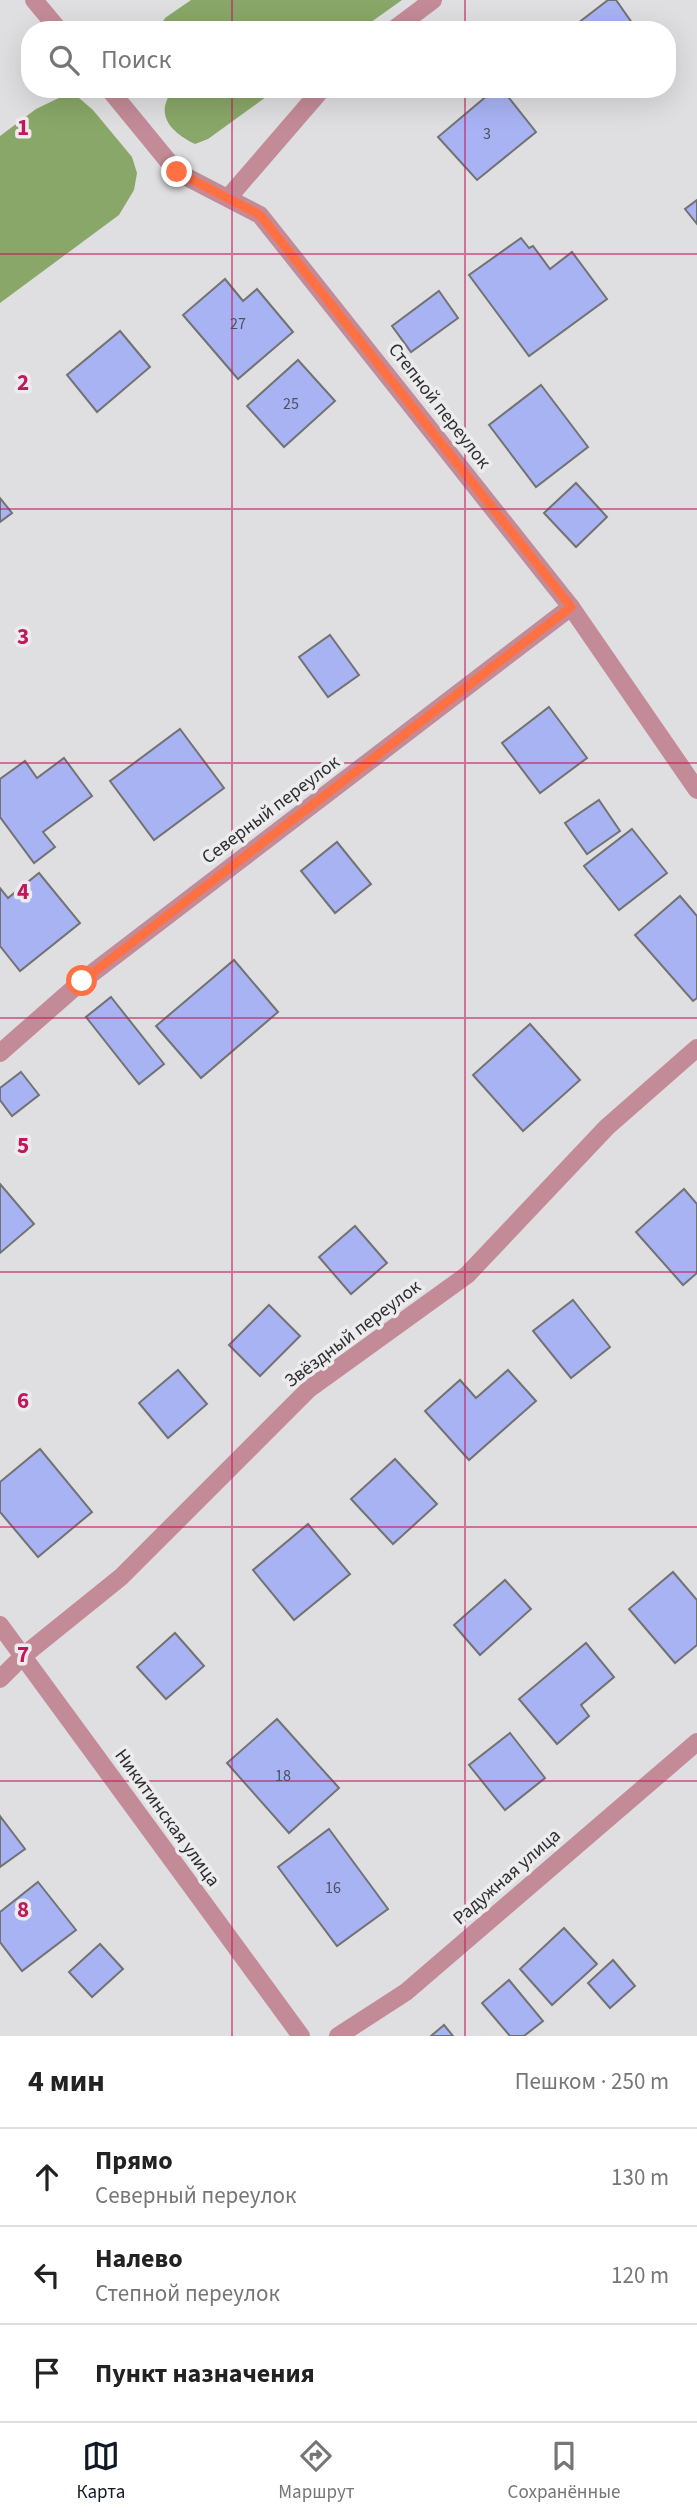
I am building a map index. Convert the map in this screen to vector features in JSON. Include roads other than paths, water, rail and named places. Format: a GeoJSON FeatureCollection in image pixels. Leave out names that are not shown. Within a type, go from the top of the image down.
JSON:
{"type":"FeatureCollection","features":[{"type":"Feature","properties":{"kind":"street"},"geometry":{"type":"LineString","coordinates":[[34,0],[52,21]]}},
{"type":"Feature","properties":{"kind":"street"},"geometry":{"type":"LineString","coordinates":[[405,21],[433,0]]}},
{"type":"Feature","properties":{"kind":"street","name":"Степной переулок"},"geometry":{"type":"LineString","coordinates":[[115,98],[177,172],[260,215],[571,607],[697,790]]}},
{"type":"Feature","properties":{"kind":"street"},"geometry":{"type":"LineString","coordinates":[[228,198],[314,98]]}},
{"type":"Feature","properties":{"kind":"street","name":"Северный переулок"},"geometry":{"type":"LineString","coordinates":[[0,1053],[82,981],[571,607]]}},
{"type":"Feature","properties":{"kind":"street","name":"Звёздный переулок"},"geometry":{"type":"LineString","coordinates":[[0,1679],[23,1656],[121,1577],[309,1389],[467,1275],[607,1127],[697,1048]]}},
{"type":"Feature","properties":{"kind":"street","name":"Никитинская улица"},"geometry":{"type":"LineString","coordinates":[[0,1625],[300,2036]]}},
{"type":"Feature","properties":{"kind":"street","name":"Радужная улица"},"geometry":{"type":"LineString","coordinates":[[338,2036],[406,1992],[697,1742]]}}]}
